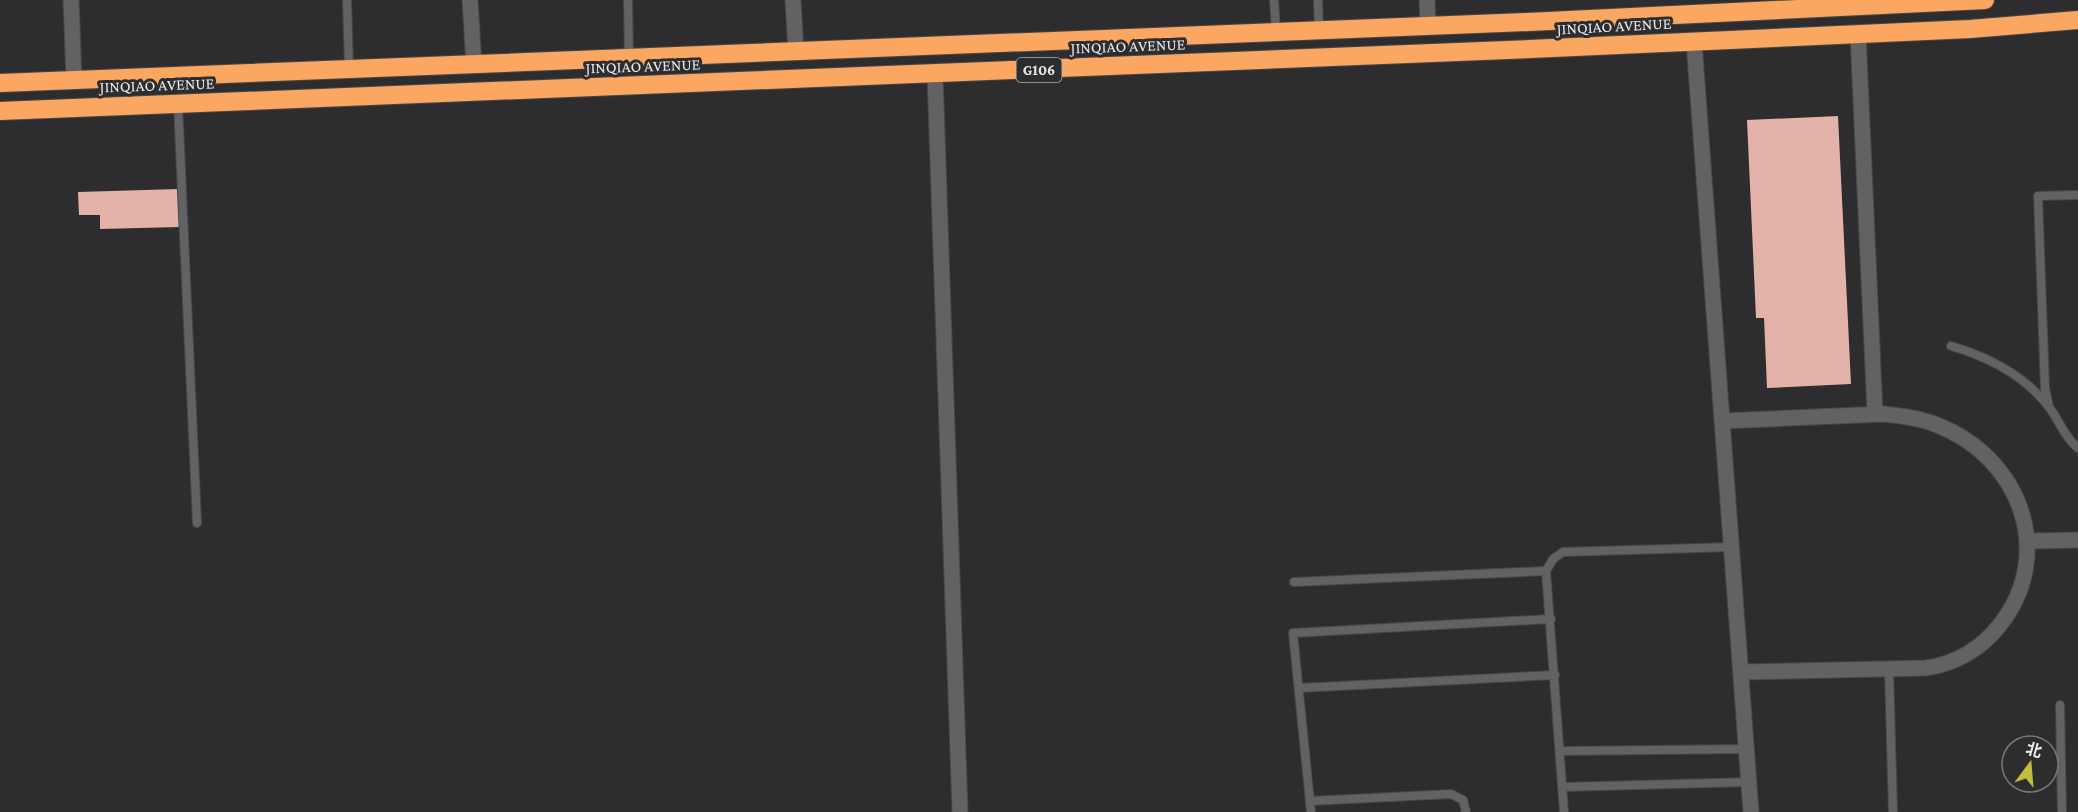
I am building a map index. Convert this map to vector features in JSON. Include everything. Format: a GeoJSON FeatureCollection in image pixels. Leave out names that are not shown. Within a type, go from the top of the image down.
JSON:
{"type":"FeatureCollection","features":[{"type":"Feature","properties":{"kind":"highway","name":"JINQIAO AVENUE"},"geometry":{"type":"LineString","coordinates":[[0,83],[1428,26],[1985,0]]}},
{"type":"Feature","properties":{"kind":"highway","name":"JINQIAO AVENUE"},"geometry":{"type":"LineString","coordinates":[[0,111],[1694,42],[1981,28],[2078,20]]}},
{"type":"Feature","properties":{"kind":"street"},"geometry":{"type":"LineString","coordinates":[[71,0],[74,80]]}},
{"type":"Feature","properties":{"kind":"street"},"geometry":{"type":"LineString","coordinates":[[470,0],[474,64]]}},
{"type":"Feature","properties":{"kind":"street"},"geometry":{"type":"LineString","coordinates":[[793,0],[796,52]]}},
{"type":"Feature","properties":{"kind":"street"},"geometry":{"type":"LineString","coordinates":[[1427,0],[1428,26]]}},
{"type":"Feature","properties":{"kind":"street"},"geometry":{"type":"LineString","coordinates":[[1858,34],[1875,414]]}},
{"type":"Feature","properties":{"kind":"street"},"geometry":{"type":"LineString","coordinates":[[1694,42],[1751,812]]}},
{"type":"Feature","properties":{"kind":"street"},"geometry":{"type":"LineString","coordinates":[[935,74],[960,812]]}},
{"type":"Feature","properties":{"kind":"street"},"geometry":{"type":"LineString","coordinates":[[1722,421],[1875,414],[1903,416],[1939,425],[1982,452],[2003,475],[2012,488],[2024,516],[2027,541],[2027,562],[2019,593],[2006,618],[1987,640],[1964,656],[1945,664],[1926,668],[1741,672]]}},
{"type":"Feature","properties":{"kind":"street"},"geometry":{"type":"LineString","coordinates":[[2027,541],[2078,540]]}},
{"type":"Feature","properties":{"kind":"lane"},"geometry":{"type":"LineString","coordinates":[[347,0],[349,69]]}},
{"type":"Feature","properties":{"kind":"lane"},"geometry":{"type":"LineString","coordinates":[[628,0],[629,58]]}},
{"type":"Feature","properties":{"kind":"lane"},"geometry":{"type":"LineString","coordinates":[[1274,0],[1276,32]]}},
{"type":"Feature","properties":{"kind":"lane"},"geometry":{"type":"LineString","coordinates":[[1318,0],[1319,30]]}},
{"type":"Feature","properties":{"kind":"lane"},"geometry":{"type":"LineString","coordinates":[[178,104],[197,523]]}},
{"type":"Feature","properties":{"kind":"lane"},"geometry":{"type":"LineString","coordinates":[[2049,406],[2045,388],[2038,196],[2078,195]]}},
{"type":"Feature","properties":{"kind":"lane"},"geometry":{"type":"LineString","coordinates":[[1951,346],[1988,359],[2005,368],[2028,386],[2049,406],[2070,441],[2078,448]]}},
{"type":"Feature","properties":{"kind":"lane"},"geometry":{"type":"LineString","coordinates":[[1564,812],[1546,571],[1553,560],[1563,552],[1732,547]]}},
{"type":"Feature","properties":{"kind":"lane"},"geometry":{"type":"LineString","coordinates":[[1294,582],[1546,571]]}},
{"type":"Feature","properties":{"kind":"lane"},"geometry":{"type":"LineString","coordinates":[[1311,812],[1293,633],[1551,619]]}},
{"type":"Feature","properties":{"kind":"lane"},"geometry":{"type":"LineString","coordinates":[[1888,670],[1893,812]]}},
{"type":"Feature","properties":{"kind":"lane"},"geometry":{"type":"LineString","coordinates":[[1299,688],[1555,675]]}},
{"type":"Feature","properties":{"kind":"lane"},"geometry":{"type":"LineString","coordinates":[[2060,705],[2062,812]]}},
{"type":"Feature","properties":{"kind":"lane"},"geometry":{"type":"LineString","coordinates":[[1561,751],[1746,748]]}},
{"type":"Feature","properties":{"kind":"lane"},"geometry":{"type":"LineString","coordinates":[[1563,787],[1749,782]]}},
{"type":"Feature","properties":{"kind":"lane"},"geometry":{"type":"LineString","coordinates":[[1310,801],[1451,794],[1463,800],[1466,812]]}},
{"type":"Feature","properties":{"kind":"building"},"geometry":{"type":"Polygon","coordinates":[[[1838,116],[1851,384],[1767,388],[1764,318],[1756,318],[1747,120],[1838,116]]]}},
{"type":"Feature","properties":{"kind":"building"},"geometry":{"type":"Polygon","coordinates":[[[178,189],[180,227],[100,229],[100,215],[79,215],[78,192],[178,189]]]}}]}
